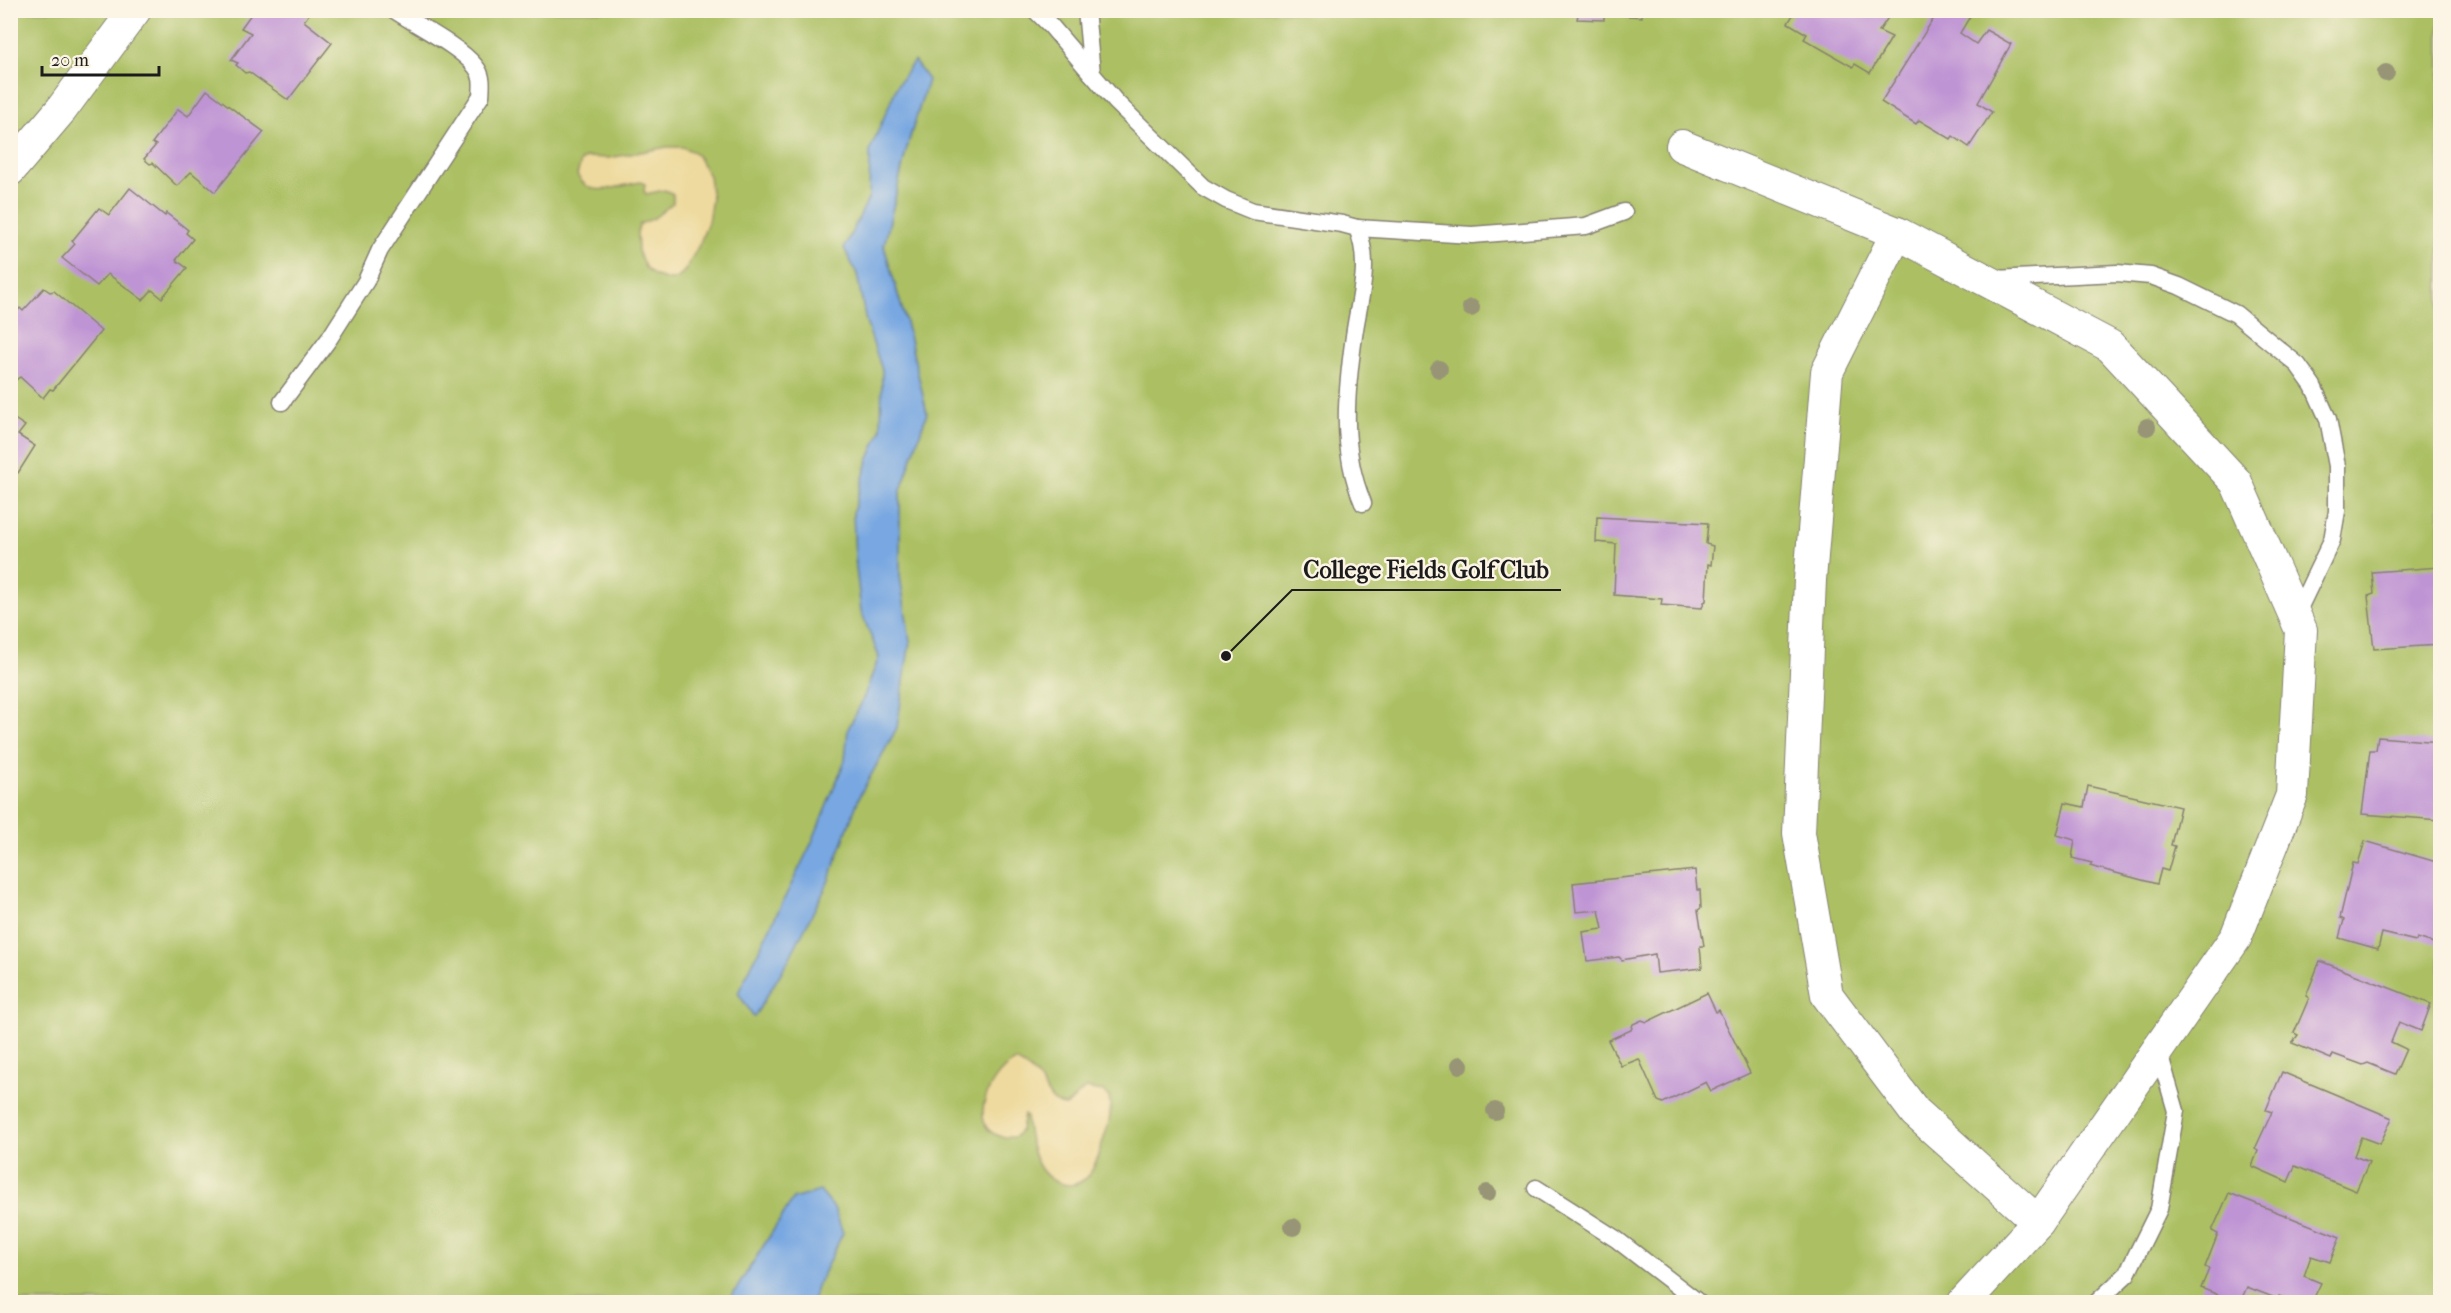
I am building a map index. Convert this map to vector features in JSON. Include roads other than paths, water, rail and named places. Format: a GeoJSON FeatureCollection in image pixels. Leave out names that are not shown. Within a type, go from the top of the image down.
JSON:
{"type":"FeatureCollection","features":[{"type":"Feature","properties":{"kind":"street"},"geometry":{"type":"LineString","coordinates":[[10,170],[61,110],[135,10]]}},
{"type":"Feature","properties":{"kind":"street"},"geometry":{"type":"LineString","coordinates":[[1682,146],[1897,233],[2110,346],[2236,482],[2301,630],[2292,795],[2236,937],[2038,1222],[1964,1302]]}},
{"type":"Feature","properties":{"kind":"street"},"geometry":{"type":"LineString","coordinates":[[1897,233],[1827,372],[1810,580],[1799,832],[1827,995],[1915,1112],[2038,1222]]}},
{"type":"Feature","properties":{"kind":"lane"},"geometry":{"type":"LineString","coordinates":[[282,402],[328,339],[366,281],[386,241],[481,96],[483,81],[476,66],[463,54],[394,10]]}},
{"type":"Feature","properties":{"kind":"lane"},"geometry":{"type":"LineString","coordinates":[[1035,10],[1124,110],[1203,187],[1253,211],[1357,228],[1472,235],[1586,226],[1624,212]]}},
{"type":"Feature","properties":{"kind":"lane"},"geometry":{"type":"LineString","coordinates":[[1086,10],[1092,74]]}},
{"type":"Feature","properties":{"kind":"lane"},"geometry":{"type":"LineString","coordinates":[[1357,228],[1364,245],[1363,284],[1354,335],[1346,409],[1352,479],[1362,503]]}},
{"type":"Feature","properties":{"kind":"lane"},"geometry":{"type":"LineString","coordinates":[[1984,279],[2117,273],[2151,276],[2179,286],[2236,314],[2298,365],[2313,386],[2328,419],[2337,466],[2337,511],[2332,540],[2295,617]]}},
{"type":"Feature","properties":{"kind":"lane"},"geometry":{"type":"LineString","coordinates":[[2097,1302],[2127,1274],[2159,1209],[2176,1111],[2158,1049]]}},
{"type":"Feature","properties":{"kind":"lane"},"geometry":{"type":"LineString","coordinates":[[1536,1188],[1616,1239],[1698,1302]]}},
{"type":"Feature","properties":{"kind":"water"},"geometry":{"type":"Polygon","coordinates":[[[914,61],[928,80],[907,147],[884,246],[906,322],[927,413],[900,493],[900,576],[910,641],[897,728],[860,795],[827,885],[787,963],[754,1017],[738,993],[812,842],[845,760],[848,729],[861,704],[879,657],[861,611],[853,512],[868,461],[881,430],[882,370],[866,322],[857,274],[844,248],[869,197],[870,150],[898,84],[914,61]]]}},
{"type":"Feature","properties":{"kind":"water"},"geometry":{"type":"Polygon","coordinates":[[[820,1191],[834,1208],[843,1233],[817,1286],[813,1302],[728,1302],[793,1199],[820,1191]]]}},
{"type":"Feature","properties":{"kind":"place","name":"College Fields Golf Club"},"geometry":{"type":"Point","coordinates":[1226,656]}}]}
